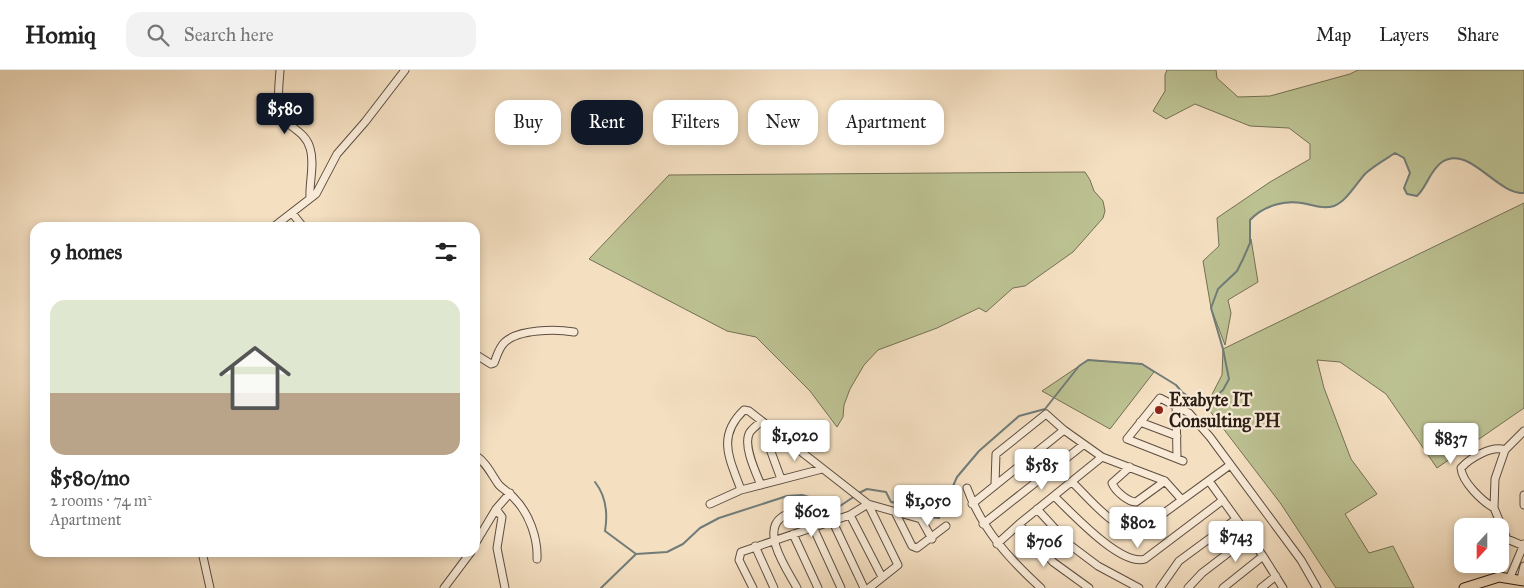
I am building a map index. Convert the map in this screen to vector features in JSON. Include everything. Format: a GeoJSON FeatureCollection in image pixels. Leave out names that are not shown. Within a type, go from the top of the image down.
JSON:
{"type":"FeatureCollection","features":[{"type":"Feature","properties":{"kind":"main road"},"geometry":{"type":"LineString","coordinates":[[1464,588],[1486,580],[1510,577],[1523,580]]}},
{"type":"Feature","properties":{"kind":"street"},"geometry":{"type":"LineString","coordinates":[[280,70],[279,102],[283,117],[299,132],[310,147],[312,155],[309,179],[310,198]]}},
{"type":"Feature","properties":{"kind":"street"},"geometry":{"type":"LineString","coordinates":[[280,222],[316,194],[337,154],[365,122],[404,70]]}},
{"type":"Feature","properties":{"kind":"street"},"geometry":{"type":"LineString","coordinates":[[292,212],[300,222]]}},
{"type":"Feature","properties":{"kind":"street"},"geometry":{"type":"LineString","coordinates":[[480,357],[491,364],[494,363],[502,345],[507,340],[547,330],[574,332]]}},
{"type":"Feature","properties":{"kind":"street"},"geometry":{"type":"LineString","coordinates":[[1176,406],[1180,460],[1127,439],[1160,398],[1176,406],[1189,414],[1210,437],[1301,560],[1317,588]]}},
{"type":"Feature","properties":{"kind":"street"},"geometry":{"type":"LineString","coordinates":[[741,490],[726,444],[728,432],[734,420],[744,410],[749,411],[868,504],[921,519],[932,538]]}},
{"type":"Feature","properties":{"kind":"street"},"geometry":{"type":"LineString","coordinates":[[995,484],[996,454],[1046,414],[1083,445],[1102,457],[1130,466],[1165,481],[1182,500]]}},
{"type":"Feature","properties":{"kind":"street"},"geometry":{"type":"LineString","coordinates":[[761,485],[749,451],[747,439],[750,432],[762,421]]}},
{"type":"Feature","properties":{"kind":"street"},"geometry":{"type":"LineString","coordinates":[[1140,422],[1177,436]]}},
{"type":"Feature","properties":{"kind":"street"},"geometry":{"type":"LineString","coordinates":[[972,504],[1064,430]]}},
{"type":"Feature","properties":{"kind":"street"},"geometry":{"type":"LineString","coordinates":[[1510,577],[1523,545],[1507,539],[1494,508],[1495,479],[1505,450],[1524,431]]}},
{"type":"Feature","properties":{"kind":"street"},"geometry":{"type":"LineString","coordinates":[[781,436],[772,444],[770,449],[781,479]]}},
{"type":"Feature","properties":{"kind":"street"},"geometry":{"type":"LineString","coordinates":[[983,524],[1083,445]]}},
{"type":"Feature","properties":{"kind":"street"},"geometry":{"type":"LineString","coordinates":[[1494,508],[1484,502],[1476,493],[1462,473],[1461,468],[1492,449],[1500,448],[1505,450]]}},
{"type":"Feature","properties":{"kind":"street"},"geometry":{"type":"LineString","coordinates":[[997,544],[1018,524],[1102,457]]}},
{"type":"Feature","properties":{"kind":"street"},"geometry":{"type":"LineString","coordinates":[[480,459],[487,465],[502,489],[510,493],[524,511],[533,532],[537,559]]}},
{"type":"Feature","properties":{"kind":"street"},"geometry":{"type":"LineString","coordinates":[[1072,482],[1111,519],[1138,532],[1230,465]]}},
{"type":"Feature","properties":{"kind":"street"},"geometry":{"type":"LineString","coordinates":[[1130,466],[1112,484],[1113,488],[1131,502],[1136,502],[1165,481]]}},
{"type":"Feature","properties":{"kind":"street"},"geometry":{"type":"LineString","coordinates":[[710,504],[741,490],[822,469]]}},
{"type":"Feature","properties":{"kind":"street"},"geometry":{"type":"LineString","coordinates":[[1209,481],[1263,556],[1283,588]]}},
{"type":"Feature","properties":{"kind":"street"},"geometry":{"type":"LineString","coordinates":[[966,488],[983,524],[997,544],[1041,588]]}},
{"type":"Feature","properties":{"kind":"street"},"geometry":{"type":"LineString","coordinates":[[480,536],[496,509],[510,493]]}},
{"type":"Feature","properties":{"kind":"street"},"geometry":{"type":"LineString","coordinates":[[1524,495],[1524,505]]}},
{"type":"Feature","properties":{"kind":"street"},"geometry":{"type":"LineString","coordinates":[[1054,496],[1089,530],[1108,545],[1129,558],[1139,561],[1145,559],[1223,500]]}},
{"type":"Feature","properties":{"kind":"street"},"geometry":{"type":"LineString","coordinates":[[753,588],[739,560],[742,552],[813,526],[850,515],[868,504]]}},
{"type":"Feature","properties":{"kind":"street"},"geometry":{"type":"LineString","coordinates":[[868,504],[898,565],[869,588]]}},
{"type":"Feature","properties":{"kind":"street"},"geometry":{"type":"LineString","coordinates":[[797,588],[773,540],[772,530],[782,517],[808,507],[832,520],[864,588]]}},
{"type":"Feature","properties":{"kind":"street"},"geometry":{"type":"LineString","coordinates":[[496,509],[502,517],[497,548],[505,588]]}},
{"type":"Feature","properties":{"kind":"street"},"geometry":{"type":"LineString","coordinates":[[1037,509],[1070,545],[1098,566],[1139,588]]}},
{"type":"Feature","properties":{"kind":"street"},"geometry":{"type":"LineString","coordinates":[[895,512],[912,546],[917,548],[946,526]]}},
{"type":"Feature","properties":{"kind":"street"},"geometry":{"type":"LineString","coordinates":[[850,515],[882,578]]}},
{"type":"Feature","properties":{"kind":"street"},"geometry":{"type":"LineString","coordinates":[[1160,588],[1179,561],[1236,519]]}},
{"type":"Feature","properties":{"kind":"street"},"geometry":{"type":"LineString","coordinates":[[1018,524],[1053,562],[1089,588]]}},
{"type":"Feature","properties":{"kind":"street"},"geometry":{"type":"LineString","coordinates":[[813,526],[841,588]]}},
{"type":"Feature","properties":{"kind":"street"},"geometry":{"type":"LineString","coordinates":[[792,534],[818,588]]}},
{"type":"Feature","properties":{"kind":"street"},"geometry":{"type":"LineString","coordinates":[[1188,588],[1202,573],[1249,537]]}},
{"type":"Feature","properties":{"kind":"street"},"geometry":{"type":"LineString","coordinates":[[755,546],[774,588]]}},
{"type":"Feature","properties":{"kind":"street"},"geometry":{"type":"LineString","coordinates":[[1223,588],[1263,556]]}},
{"type":"Feature","properties":{"kind":"street"},"geometry":{"type":"LineString","coordinates":[[203,557],[210,588]]}},
{"type":"Feature","properties":{"kind":"street"},"geometry":{"type":"LineString","coordinates":[[444,588],[467,557]]}},
{"type":"Feature","properties":{"kind":"street"},"geometry":{"type":"LineString","coordinates":[[1523,580],[1524,566]]}},
{"type":"Feature","properties":{"kind":"street"},"geometry":{"type":"LineString","coordinates":[[1261,588],[1276,576]]}},
{"type":"Feature","properties":{"kind":"green space"},"geometry":{"type":"Polygon","coordinates":[[[1167,70],[1216,70],[1217,78],[1238,97],[1270,96],[1350,74],[1358,70],[1524,70],[1524,193],[1514,192],[1473,164],[1452,158],[1438,165],[1417,196],[1407,194],[1404,188],[1410,172],[1404,158],[1395,153],[1366,173],[1339,204],[1323,207],[1292,202],[1276,204],[1262,210],[1250,220],[1250,242],[1251,239],[1258,282],[1228,300],[1231,313],[1225,345],[1211,308],[1203,261],[1219,246],[1217,218],[1270,182],[1310,159],[1310,144],[1289,128],[1250,126],[1195,104],[1166,119],[1153,111],[1165,91],[1165,75],[1167,70]]]}},
{"type":"Feature","properties":{"kind":"green space"},"geometry":{"type":"Polygon","coordinates":[[[1085,172],[1094,191],[1103,201],[1105,211],[1103,218],[1073,252],[1025,286],[1013,288],[986,312],[979,308],[937,328],[878,350],[864,365],[850,389],[844,405],[843,417],[837,427],[810,391],[756,337],[727,331],[589,259],[669,175],[1085,172]]]}},
{"type":"Feature","properties":{"kind":"green space"},"geometry":{"type":"Polygon","coordinates":[[[1524,203],[1524,408],[1437,468],[1386,394],[1340,362],[1317,360],[1324,388],[1351,459],[1377,494],[1345,514],[1369,553],[1393,546],[1414,588],[1336,588],[1281,504],[1206,406],[1222,375],[1223,349],[1524,203]]]}},
{"type":"Feature","properties":{"kind":"green space"},"geometry":{"type":"Polygon","coordinates":[[[1088,360],[1142,364],[1154,372],[1110,429],[1042,391],[1088,360]]]}},
{"type":"Feature","properties":{"kind":"waterway"},"geometry":{"type":"LineString","coordinates":[[859,493],[867,489],[886,492],[891,502],[914,502],[921,506],[930,516],[939,518],[957,477],[979,451],[1019,416],[1045,409],[1079,366],[1088,360],[1142,364],[1176,385],[1192,399],[1202,400],[1216,396],[1223,390],[1229,379],[1223,349],[1211,308],[1218,289],[1237,271],[1243,259],[1250,243],[1250,220],[1262,210],[1276,204],[1292,202],[1323,207],[1339,204],[1366,173],[1395,153],[1404,158],[1410,173],[1404,188],[1407,194],[1417,196],[1438,165],[1452,158],[1473,164],[1514,192],[1524,193]]}},
{"type":"Feature","properties":{"kind":"waterway"},"geometry":{"type":"LineString","coordinates":[[595,482],[602,493],[605,505],[605,531],[636,554]]}},
{"type":"Feature","properties":{"kind":"waterway"},"geometry":{"type":"LineString","coordinates":[[601,588],[636,554],[667,552],[683,544],[700,528],[719,518],[787,496],[802,495],[840,506],[855,496]]}},
{"type":"Feature","properties":{"kind":"place","name":"Exabyte IT Consulting PH"},"geometry":{"type":"Point","coordinates":[1159,410]}}]}
